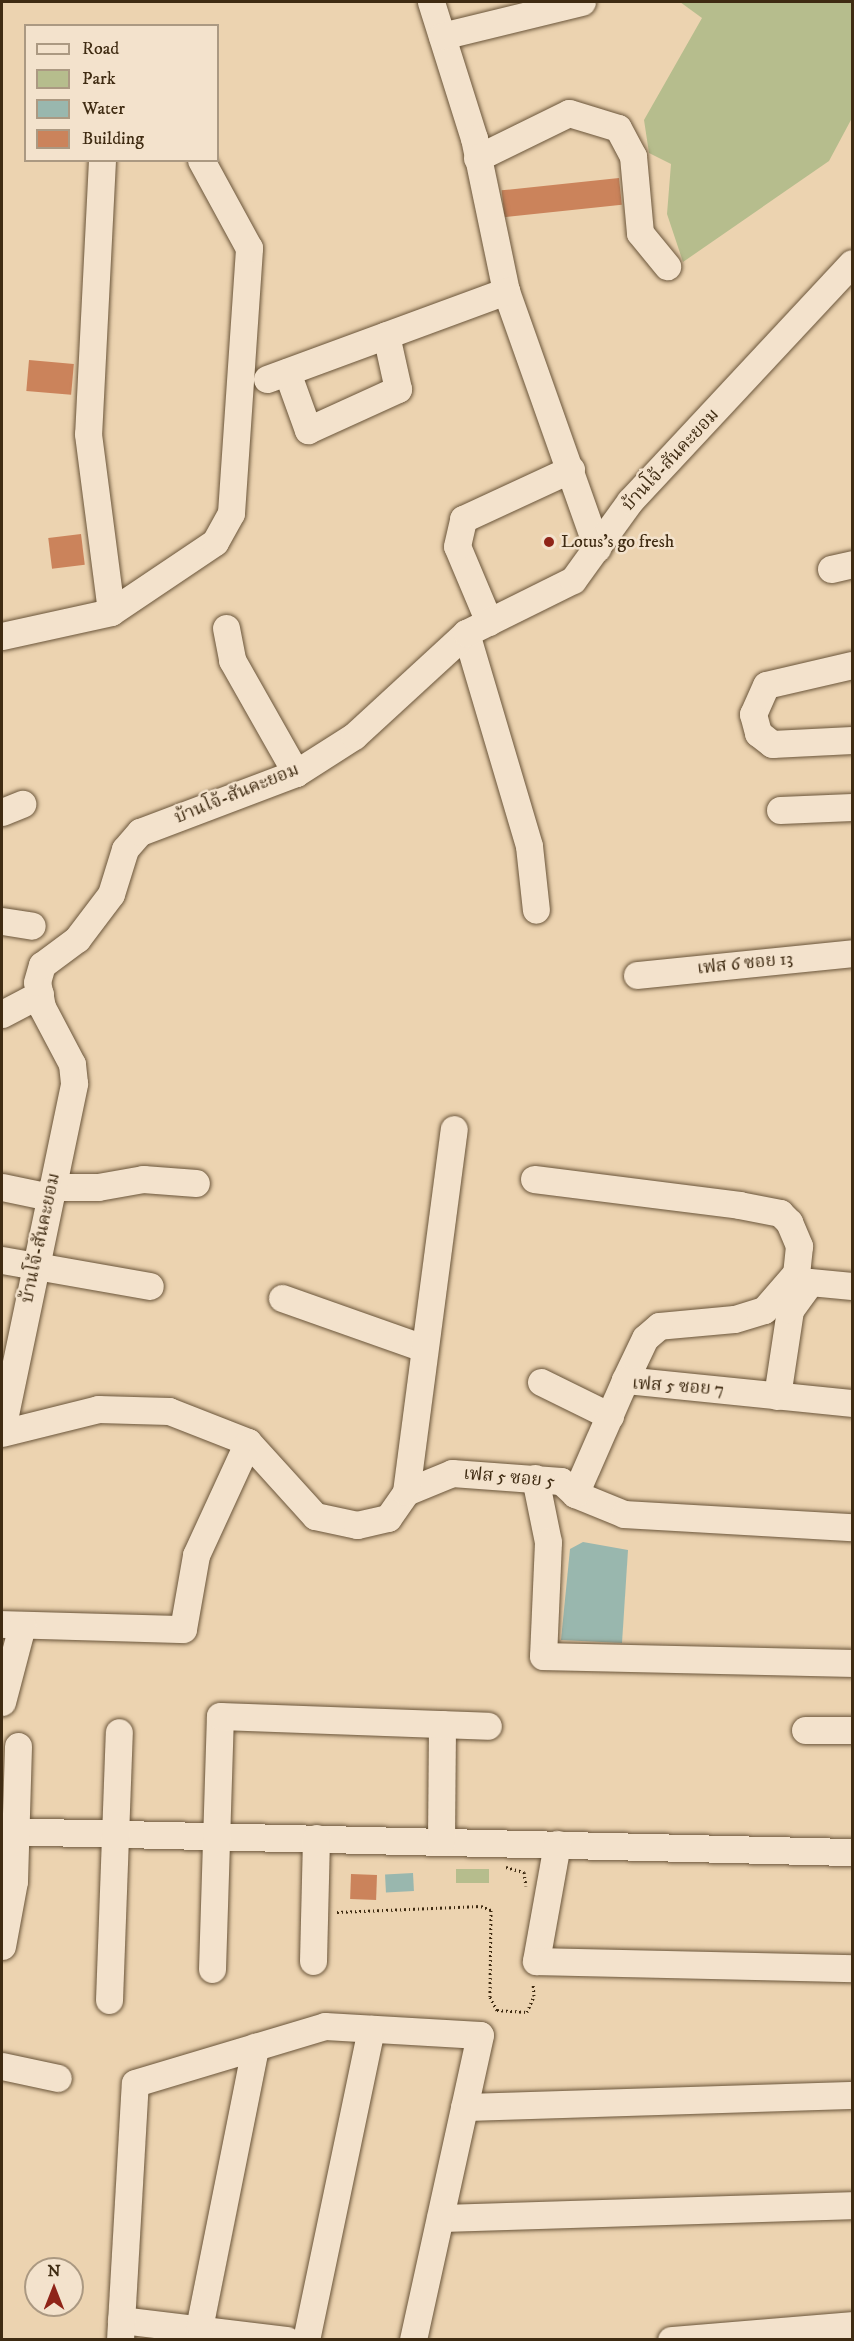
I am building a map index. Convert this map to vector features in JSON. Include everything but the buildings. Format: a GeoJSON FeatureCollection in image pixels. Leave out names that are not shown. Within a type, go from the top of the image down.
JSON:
{"type":"FeatureCollection","features":[{"type":"Feature","properties":{"kind":"street"},"geometry":{"type":"LineString","coordinates":[[431,2],[477,158],[506,291],[571,469],[597,548]]}},
{"type":"Feature","properties":{"kind":"street"},"geometry":{"type":"LineString","coordinates":[[442,36],[582,2]]}},
{"type":"Feature","properties":{"kind":"street"},"geometry":{"type":"LineString","coordinates":[[477,158],[569,113],[618,128],[633,156],[640,233],[667,266]]}},
{"type":"Feature","properties":{"kind":"street"},"geometry":{"type":"LineString","coordinates":[[102,162],[88,434],[111,612]]}},
{"type":"Feature","properties":{"kind":"street"},"geometry":{"type":"LineString","coordinates":[[2,636],[111,612],[215,542],[231,513],[249,248],[202,162]]}},
{"type":"Feature","properties":{"kind":"street","name":"บ้านโจ้-สันคะยอม"},"geometry":{"type":"LineString","coordinates":[[2,1431],[74,1083],[72,1064],[40,994],[37,982],[42,965],[77,939],[111,894],[125,849],[140,832],[296,773],[354,736],[478,628],[573,580],[630,501],[852,263]]}},
{"type":"Feature","properties":{"kind":"street"},"geometry":{"type":"LineString","coordinates":[[386,335],[398,389],[308,430],[277,375],[386,335],[506,291]]}},
{"type":"Feature","properties":{"kind":"street"},"geometry":{"type":"LineString","coordinates":[[536,910],[529,846],[457,546],[463,519],[571,469]]}},
{"type":"Feature","properties":{"kind":"street"},"geometry":{"type":"LineString","coordinates":[[226,628],[232,660],[296,773]]}},
{"type":"Feature","properties":{"kind":"street"},"geometry":{"type":"LineString","coordinates":[[852,665],[766,685],[753,714],[758,733],[772,744],[852,740]]}},
{"type":"Feature","properties":{"kind":"street"},"geometry":{"type":"LineString","coordinates":[[780,810],[852,807]]}},
{"type":"Feature","properties":{"kind":"street"},"geometry":{"type":"LineString","coordinates":[[2,921],[32,926]]}},
{"type":"Feature","properties":{"kind":"street","name":"เฟส 6 ซอย 13"},"geometry":{"type":"LineString","coordinates":[[637,975],[852,953]]}},
{"type":"Feature","properties":{"kind":"street"},"geometry":{"type":"LineString","coordinates":[[2,1014],[40,994]]}},
{"type":"Feature","properties":{"kind":"street"},"geometry":{"type":"LineString","coordinates":[[2,1431],[98,1409],[133,1408],[169,1411],[248,1442],[315,1516],[357,1525],[388,1518],[406,1492],[423,1348],[454,1130]]}},
{"type":"Feature","properties":{"kind":"street"},"geometry":{"type":"LineString","coordinates":[[2,1187],[51,1192],[143,1179],[196,1183]]}},
{"type":"Feature","properties":{"kind":"street"},"geometry":{"type":"LineString","coordinates":[[534,1179],[739,1205],[780,1213],[789,1222],[799,1246],[796,1273],[764,1310],[734,1320],[659,1326],[645,1338],[625,1380]]}},
{"type":"Feature","properties":{"kind":"street"},"geometry":{"type":"LineString","coordinates":[[2,1260],[35,1268],[150,1286]]}},
{"type":"Feature","properties":{"kind":"street"},"geometry":{"type":"LineString","coordinates":[[777,1396],[790,1310],[810,1282],[852,1286]]}},
{"type":"Feature","properties":{"kind":"street"},"geometry":{"type":"LineString","coordinates":[[282,1298],[423,1348]]}},
{"type":"Feature","properties":{"kind":"street","name":"เฟส 5 ซอย 7"},"geometry":{"type":"LineString","coordinates":[[575,1494],[625,1380],[852,1403]]}},
{"type":"Feature","properties":{"kind":"street"},"geometry":{"type":"LineString","coordinates":[[541,1382],[610,1416]]}},
{"type":"Feature","properties":{"kind":"street"},"geometry":{"type":"LineString","coordinates":[[2,1702],[12,1625],[183,1629],[196,1555],[248,1442]]}},
{"type":"Feature","properties":{"kind":"street","name":"เฟส 5 ซอย 5"},"geometry":{"type":"LineString","coordinates":[[406,1492],[452,1473],[535,1478],[561,1481],[575,1494],[624,1514],[852,1527]]}},
{"type":"Feature","properties":{"kind":"street"},"geometry":{"type":"LineString","coordinates":[[535,1478],[548,1542],[543,1656],[852,1663]]}},
{"type":"Feature","properties":{"kind":"street"},"geometry":{"type":"LineString","coordinates":[[212,1969],[220,1716],[488,1726]]}},
{"type":"Feature","properties":{"kind":"street"},"geometry":{"type":"LineString","coordinates":[[441,1841],[442,1724]]}},
{"type":"Feature","properties":{"kind":"street"},"geometry":{"type":"LineString","coordinates":[[805,1730],[852,1730]]}},
{"type":"Feature","properties":{"kind":"street"},"geometry":{"type":"LineString","coordinates":[[109,2000],[119,1732]]}},
{"type":"Feature","properties":{"kind":"street"},"geometry":{"type":"LineString","coordinates":[[2,1946],[14,1881],[8,1832],[18,1746]]}},
{"type":"Feature","properties":{"kind":"street"},"geometry":{"type":"LineString","coordinates":[[8,1832],[852,1852]]}},
{"type":"Feature","properties":{"kind":"street"},"geometry":{"type":"LineString","coordinates":[[313,1961],[316,1838]]}},
{"type":"Feature","properties":{"kind":"street"},"geometry":{"type":"LineString","coordinates":[[558,1844],[536,1961],[852,1968]]}},
{"type":"Feature","properties":{"kind":"street"},"geometry":{"type":"LineString","coordinates":[[286,2340],[199,2328],[121,2330],[135,2083],[326,2026],[480,2035],[413,2340]]}},
{"type":"Feature","properties":{"kind":"street"},"geometry":{"type":"LineString","coordinates":[[306,2340],[371,2029]]}},
{"type":"Feature","properties":{"kind":"street"},"geometry":{"type":"LineString","coordinates":[[199,2328],[255,2047]]}},
{"type":"Feature","properties":{"kind":"street"},"geometry":{"type":"LineString","coordinates":[[2,2066],[58,2078]]}},
{"type":"Feature","properties":{"kind":"street"},"geometry":{"type":"LineString","coordinates":[[464,2107],[852,2095]]}},
{"type":"Feature","properties":{"kind":"street"},"geometry":{"type":"LineString","coordinates":[[440,2218],[852,2205]]}},
{"type":"Feature","properties":{"kind":"street"},"geometry":{"type":"LineString","coordinates":[[670,2340],[852,2325]]}},
{"type":"Feature","properties":{"kind":"path"},"geometry":{"type":"LineString","coordinates":[[496,1866],[524,1872],[526,1896]]}},
{"type":"Feature","properties":{"kind":"path"},"geometry":{"type":"LineString","coordinates":[[314,1912],[481,1906],[491,1910],[490,1997],[497,2010],[527,2012],[534,1996],[533,1981],[526,1976]]}},
{"type":"Feature","properties":{"kind":"green space"},"geometry":{"type":"Polygon","coordinates":[[[680,2],[852,2],[852,118],[829,161],[683,262],[667,214],[671,164],[649,153],[644,120],[702,18],[680,2]]]}},
{"type":"Feature","properties":{"kind":"green space"},"geometry":{"type":"Polygon","coordinates":[[[456,1869],[489,1869],[489,1883],[456,1883],[456,1869]]]}},
{"type":"Feature","properties":{"kind":"water"},"geometry":{"type":"Polygon","coordinates":[[[583,1542],[628,1550],[622,1643],[561,1640],[570,1549],[583,1542]]]}},
{"type":"Feature","properties":{"kind":"water"},"geometry":{"type":"Polygon","coordinates":[[[413,1873],[414,1891],[386,1892],[385,1874],[413,1873]]]}},
{"type":"Feature","properties":{"kind":"place","name":"Lotus's go fresh"},"geometry":{"type":"Point","coordinates":[549,542]}}]}
